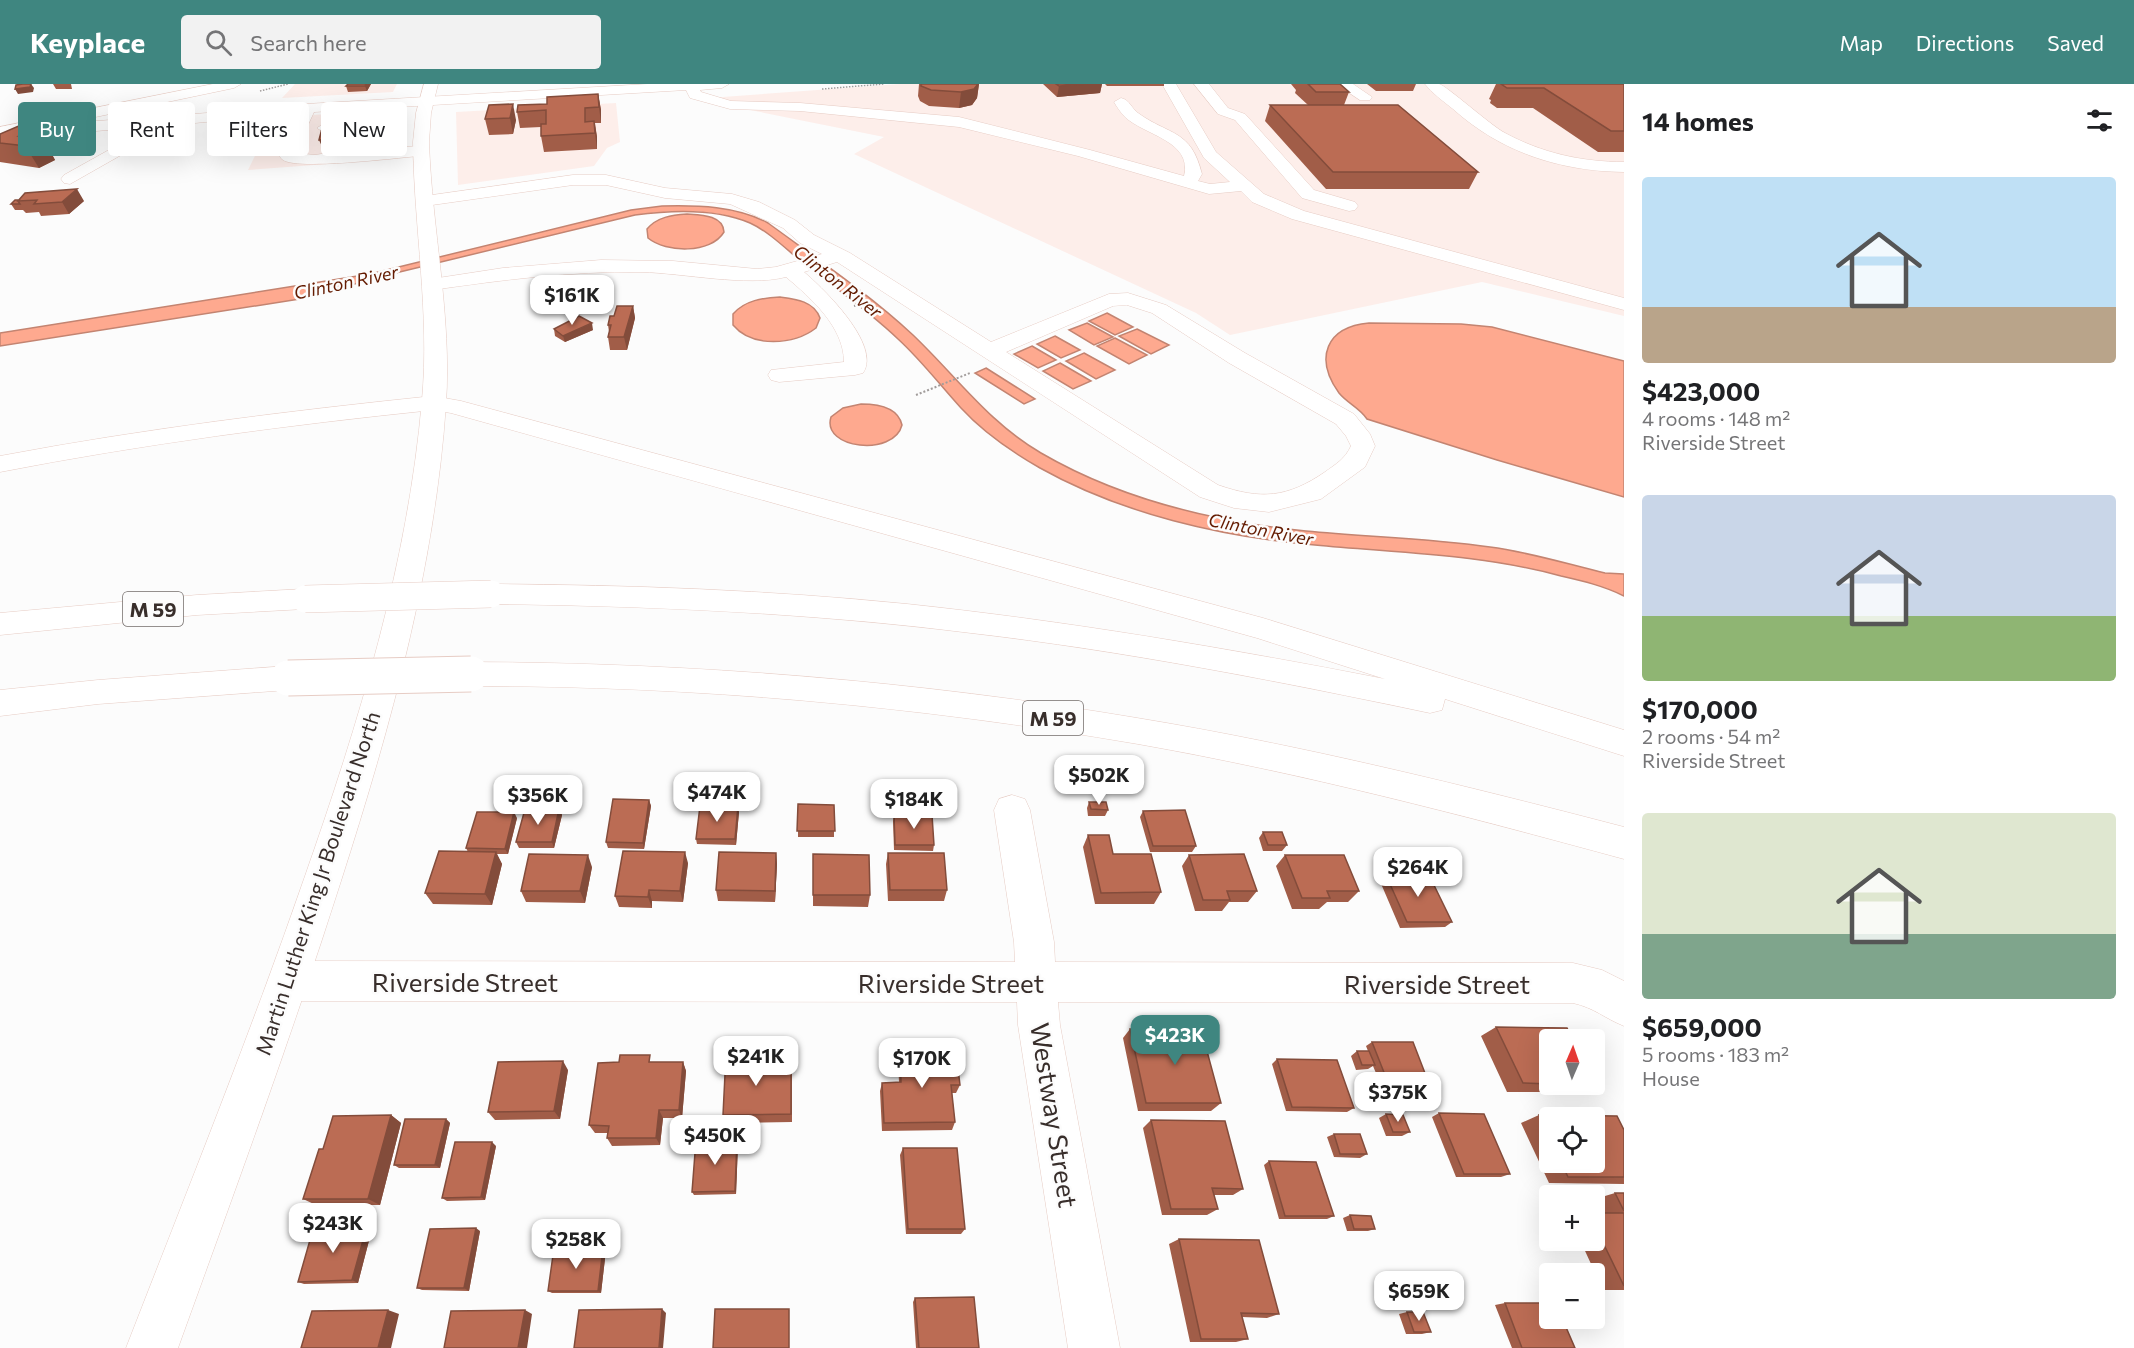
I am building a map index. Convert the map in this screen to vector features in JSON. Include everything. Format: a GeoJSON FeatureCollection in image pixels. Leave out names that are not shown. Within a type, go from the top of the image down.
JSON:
{"type":"FeatureCollection","features":[{"type":"Feature","properties":{"kind":"main road"},"geometry":{"type":"LineString","coordinates":[[0,132],[234,84]]}},
{"type":"Feature","properties":{"kind":"main road","name":"Martin Luther King Jr Boulevard North"},"geometry":{"type":"LineString","coordinates":[[152,1348],[289,981],[362,759],[391,651],[419,519],[433,403],[436,337],[419,151],[420,123],[431,84]]}},
{"type":"Feature","properties":{"kind":"main road"},"geometry":{"type":"LineString","coordinates":[[311,108],[425,102],[590,88],[722,84]]}},
{"type":"Feature","properties":{"kind":"main road"},"geometry":{"type":"LineString","coordinates":[[1169,84],[1210,155],[1258,198],[1298,215],[1624,304]]}},
{"type":"Feature","properties":{"kind":"main road"},"geometry":{"type":"LineString","coordinates":[[1201,84],[1223,111],[1240,117],[1308,194],[1364,211]]}},
{"type":"Feature","properties":{"kind":"main road"},"geometry":{"type":"LineString","coordinates":[[1342,84],[1365,97]]}},
{"type":"Feature","properties":{"kind":"main road"},"geometry":{"type":"LineString","coordinates":[[1432,84],[1497,135],[1539,153],[1593,168],[1624,167]]}},
{"type":"Feature","properties":{"kind":"main road"},"geometry":{"type":"LineString","coordinates":[[692,86],[695,95],[730,105],[811,108],[959,122],[1084,153],[1209,189],[1245,186]]}},
{"type":"Feature","properties":{"kind":"main road"},"geometry":{"type":"LineString","coordinates":[[309,111],[325,93]]}},
{"type":"Feature","properties":{"kind":"main road"},"geometry":{"type":"LineString","coordinates":[[172,98],[193,108],[207,108]]}},
{"type":"Feature","properties":{"kind":"main road"},"geometry":{"type":"LineString","coordinates":[[1121,102],[1131,115],[1180,142],[1190,157],[1194,174],[1188,183]]}},
{"type":"Feature","properties":{"kind":"main road"},"geometry":{"type":"LineString","coordinates":[[0,132],[108,129]]}},
{"type":"Feature","properties":{"kind":"main road"},"geometry":{"type":"LineString","coordinates":[[407,152],[419,151]]}},
{"type":"Feature","properties":{"kind":"main road"},"geometry":{"type":"LineString","coordinates":[[70,179],[108,152]]}},
{"type":"Feature","properties":{"kind":"main road"},"geometry":{"type":"LineString","coordinates":[[290,156],[292,158],[351,156]]}},
{"type":"Feature","properties":{"kind":"main road"},"geometry":{"type":"LineString","coordinates":[[425,201],[573,180],[606,180],[665,193],[732,199],[753,206],[789,224],[833,257],[989,351],[1209,490],[1234,500],[1269,504],[1312,493],[1356,462],[1363,446],[1358,434],[1345,419],[1237,358],[1159,309],[1141,301],[1109,300],[989,351]]}},
{"type":"Feature","properties":{"kind":"main road"},"geometry":{"type":"LineString","coordinates":[[431,273],[503,274],[602,266],[673,267],[757,275],[833,257]]}},
{"type":"Feature","properties":{"kind":"main road"},"geometry":{"type":"LineString","coordinates":[[779,375],[855,368],[857,355],[850,338],[830,310],[794,267]]}},
{"type":"Feature","properties":{"kind":"main road"},"geometry":{"type":"LineString","coordinates":[[0,464],[200,429],[433,403],[462,408],[1263,629],[1624,745]]}},
{"type":"Feature","properties":{"kind":"main road","name":"M 59"},"geometry":{"type":"LineString","coordinates":[[0,624],[197,605],[305,599],[574,594],[741,601],[922,617],[1039,630],[1132,644],[1338,682],[1624,745]]}},
{"type":"Feature","properties":{"kind":"main road","name":"M 59"},"geometry":{"type":"LineString","coordinates":[[0,703],[98,692],[288,678],[471,674],[688,680],[977,707],[1236,750],[1451,798],[1624,843]]}},
{"type":"Feature","properties":{"kind":"main road","name":"Westway Street"},"geometry":{"type":"LineString","coordinates":[[1012,810],[1034,942],[1039,1025],[1094,1348]]}},
{"type":"Feature","properties":{"kind":"main road","name":"Riverside Street"},"geometry":{"type":"LineString","coordinates":[[289,981],[1573,983],[1592,986],[1618,1000]]}},
{"type":"Feature","properties":{"kind":"path"},"geometry":{"type":"LineString","coordinates":[[916,394],[970,373]]}},
{"type":"Feature","properties":{"kind":"shaded area"},"geometry":{"type":"Polygon","coordinates":[[[295,84],[397,84],[393,92],[282,98],[295,84]]]}},
{"type":"Feature","properties":{"kind":"shaded area"},"geometry":{"type":"Polygon","coordinates":[[[900,84],[1624,84],[1624,316],[1482,282],[1230,335],[1196,313],[854,154],[884,137],[695,99],[900,84]]]}},
{"type":"Feature","properties":{"kind":"shaded area"},"geometry":{"type":"Polygon","coordinates":[[[616,103],[620,142],[607,148],[594,166],[458,185],[456,112],[616,103]]]}},
{"type":"Feature","properties":{"kind":"shaded area"},"geometry":{"type":"Polygon","coordinates":[[[321,114],[321,156],[394,156],[394,159],[248,170],[255,156],[309,156],[309,115],[321,114]]]}},
{"type":"Feature","properties":{"kind":"water","name":"Clinton River"},"geometry":{"type":"Polygon","coordinates":[[[662,206],[703,206],[730,210],[768,223],[879,305],[913,335],[989,413],[1022,441],[1071,469],[1103,483],[1169,506],[1272,527],[1505,549],[1605,573],[1624,574],[1624,596],[1585,582],[1500,563],[1244,536],[1173,521],[1104,498],[1040,468],[998,441],[961,408],[915,355],[854,301],[765,232],[750,223],[722,215],[678,211],[635,215],[379,277],[306,298],[0,346],[0,333],[370,274],[631,210],[662,206]]]}},
{"type":"Feature","properties":{"kind":"water"},"geometry":{"type":"Polygon","coordinates":[[[687,214],[716,219],[723,226],[724,232],[709,244],[688,249],[666,246],[648,238],[647,229],[655,222],[670,216],[687,214]]]}},
{"type":"Feature","properties":{"kind":"water"},"geometry":{"type":"Polygon","coordinates":[[[780,297],[809,304],[820,318],[816,328],[796,338],[773,342],[751,338],[733,325],[733,314],[743,306],[761,299],[780,297]]]}},
{"type":"Feature","properties":{"kind":"water"},"geometry":{"type":"Polygon","coordinates":[[[1107,313],[1133,327],[1115,335],[1089,321],[1107,313]]]}},
{"type":"Feature","properties":{"kind":"water"},"geometry":{"type":"Polygon","coordinates":[[[1087,323],[1113,337],[1094,345],[1069,330],[1087,323]]]}},
{"type":"Feature","properties":{"kind":"water"},"geometry":{"type":"Polygon","coordinates":[[[1369,323],[1461,324],[1492,327],[1624,361],[1624,497],[1367,419],[1339,393],[1331,380],[1326,357],[1328,346],[1334,338],[1354,326],[1369,323]]]}},
{"type":"Feature","properties":{"kind":"water"},"geometry":{"type":"Polygon","coordinates":[[[1137,329],[1169,345],[1151,354],[1119,336],[1137,329]]]}},
{"type":"Feature","properties":{"kind":"water"},"geometry":{"type":"Polygon","coordinates":[[[1055,336],[1080,350],[1061,358],[1037,344],[1055,336]]]}},
{"type":"Feature","properties":{"kind":"water"},"geometry":{"type":"Polygon","coordinates":[[[1115,338],[1147,355],[1129,364],[1097,346],[1115,338]]]}},
{"type":"Feature","properties":{"kind":"water"},"geometry":{"type":"Polygon","coordinates":[[[1032,346],[1056,360],[1038,368],[1014,354],[1032,346]]]}},
{"type":"Feature","properties":{"kind":"water"},"geometry":{"type":"Polygon","coordinates":[[[1084,353],[1115,370],[1096,379],[1066,361],[1084,353]]]}},
{"type":"Feature","properties":{"kind":"water"},"geometry":{"type":"Polygon","coordinates":[[[1060,363],[1091,381],[1073,389],[1043,371],[1060,363]]]}},
{"type":"Feature","properties":{"kind":"water"},"geometry":{"type":"Polygon","coordinates":[[[986,368],[1035,399],[1024,404],[975,373],[986,368]]]}},
{"type":"Feature","properties":{"kind":"water"},"geometry":{"type":"Polygon","coordinates":[[[861,404],[880,406],[896,414],[902,425],[896,435],[886,442],[873,445],[847,442],[837,436],[831,428],[831,417],[843,408],[861,404]]]}},
{"type":"Feature","properties":{"kind":"building"},"geometry":{"type":"Polygon","coordinates":[[[31,84],[30,87],[15,89],[16,85],[31,84]]]}},
{"type":"Feature","properties":{"kind":"building"},"geometry":{"type":"Polygon","coordinates":[[[366,84],[365,86],[346,86],[366,84]]]}},
{"type":"Feature","properties":{"kind":"building"},"geometry":{"type":"Polygon","coordinates":[[[921,84],[978,84],[974,89],[961,92],[931,90],[921,84]]]}},
{"type":"Feature","properties":{"kind":"building"},"geometry":{"type":"Polygon","coordinates":[[[1056,84],[1088,84],[1059,86],[1056,84]]]}},
{"type":"Feature","properties":{"kind":"building"},"geometry":{"type":"Polygon","coordinates":[[[1308,84],[1340,84],[1349,92],[1316,92],[1308,84]]]}},
{"type":"Feature","properties":{"kind":"building"},"geometry":{"type":"Polygon","coordinates":[[[1501,84],[1624,84],[1624,131],[1611,131],[1544,88],[1507,88],[1501,84]]]}},
{"type":"Feature","properties":{"kind":"building"},"geometry":{"type":"Polygon","coordinates":[[[598,94],[599,107],[585,108],[585,122],[594,121],[595,133],[541,136],[541,124],[546,124],[546,110],[517,112],[518,105],[547,104],[547,97],[598,94]]]}},
{"type":"Feature","properties":{"kind":"building"},"geometry":{"type":"Polygon","coordinates":[[[513,104],[510,118],[485,119],[489,105],[513,104]]]}},
{"type":"Feature","properties":{"kind":"building"},"geometry":{"type":"Polygon","coordinates":[[[1270,105],[1398,105],[1478,172],[1333,172],[1270,105]]]}},
{"type":"Feature","properties":{"kind":"building"},"geometry":{"type":"Polygon","coordinates":[[[18,126],[18,145],[0,143],[0,134],[18,126]]]}},
{"type":"Feature","properties":{"kind":"building"},"geometry":{"type":"Polygon","coordinates":[[[77,189],[62,202],[34,204],[37,200],[18,201],[25,193],[77,189]]]}},
{"type":"Feature","properties":{"kind":"building"},"geometry":{"type":"Polygon","coordinates":[[[19,200],[20,204],[11,204],[19,200]]]}},
{"type":"Feature","properties":{"kind":"building"},"geometry":{"type":"Polygon","coordinates":[[[617,306],[633,306],[624,337],[608,337],[611,325],[608,325],[610,316],[614,316],[617,306]]]}},
{"type":"Feature","properties":{"kind":"building"},"geometry":{"type":"Polygon","coordinates":[[[579,316],[592,323],[563,336],[554,329],[579,316]]]}},
{"type":"Feature","properties":{"kind":"building"},"geometry":{"type":"Polygon","coordinates":[[[613,799],[649,800],[643,843],[606,842],[613,799]]]}},
{"type":"Feature","properties":{"kind":"building"},"geometry":{"type":"Polygon","coordinates":[[[1089,802],[1106,802],[1108,810],[1091,809],[1089,802]]]}},
{"type":"Feature","properties":{"kind":"building"},"geometry":{"type":"Polygon","coordinates":[[[798,804],[834,805],[835,831],[797,831],[798,804]]]}},
{"type":"Feature","properties":{"kind":"building"},"geometry":{"type":"Polygon","coordinates":[[[700,806],[738,806],[735,839],[696,839],[700,806]]]}},
{"type":"Feature","properties":{"kind":"building"},"geometry":{"type":"Polygon","coordinates":[[[525,809],[559,809],[552,842],[516,842],[525,809]]]}},
{"type":"Feature","properties":{"kind":"building"},"geometry":{"type":"Polygon","coordinates":[[[1185,810],[1196,846],[1153,846],[1143,811],[1185,810]]]}},
{"type":"Feature","properties":{"kind":"building"},"geometry":{"type":"Polygon","coordinates":[[[477,812],[514,812],[505,849],[466,848],[477,812]]]}},
{"type":"Feature","properties":{"kind":"building"},"geometry":{"type":"Polygon","coordinates":[[[894,815],[932,815],[934,845],[895,845],[894,815]]]}},
{"type":"Feature","properties":{"kind":"building"},"geometry":{"type":"Polygon","coordinates":[[[1263,832],[1282,832],[1287,845],[1268,845],[1263,832]]]}},
{"type":"Feature","properties":{"kind":"building"},"geometry":{"type":"Polygon","coordinates":[[[1088,835],[1109,835],[1113,854],[1151,854],[1161,892],[1101,893],[1088,835]]]}},
{"type":"Feature","properties":{"kind":"building"},"geometry":{"type":"Polygon","coordinates":[[[439,851],[496,852],[485,894],[425,893],[439,851]]]}},
{"type":"Feature","properties":{"kind":"building"},"geometry":{"type":"Polygon","coordinates":[[[623,851],[685,852],[680,891],[649,890],[648,897],[615,896],[623,851]]]}},
{"type":"Feature","properties":{"kind":"building"},"geometry":{"type":"Polygon","coordinates":[[[719,852],[776,853],[775,891],[716,890],[719,852]]]}},
{"type":"Feature","properties":{"kind":"building"},"geometry":{"type":"Polygon","coordinates":[[[888,853],[944,853],[947,890],[890,890],[888,853]]]}},
{"type":"Feature","properties":{"kind":"building"},"geometry":{"type":"Polygon","coordinates":[[[529,854],[588,855],[580,891],[521,891],[529,854]]]}},
{"type":"Feature","properties":{"kind":"building"},"geometry":{"type":"Polygon","coordinates":[[[813,854],[869,855],[870,895],[813,895],[813,854]]]}},
{"type":"Feature","properties":{"kind":"building"},"geometry":{"type":"Polygon","coordinates":[[[1244,854],[1257,891],[1227,891],[1230,900],[1203,900],[1189,855],[1244,854]]]}},
{"type":"Feature","properties":{"kind":"building"},"geometry":{"type":"Polygon","coordinates":[[[1285,855],[1344,855],[1359,891],[1327,891],[1330,898],[1302,898],[1285,855]]]}},
{"type":"Feature","properties":{"kind":"building"},"geometry":{"type":"Polygon","coordinates":[[[1385,873],[1428,873],[1452,922],[1407,922],[1385,873]]]}},
{"type":"Feature","properties":{"kind":"building"},"geometry":{"type":"Polygon","coordinates":[[[1496,1027],[1567,1028],[1539,1029],[1539,1084],[1523,1083],[1496,1027]]]}},
{"type":"Feature","properties":{"kind":"building"},"geometry":{"type":"Polygon","coordinates":[[[1130,1029],[1201,1029],[1221,1103],[1146,1103],[1130,1029]]]}},
{"type":"Feature","properties":{"kind":"building"},"geometry":{"type":"Polygon","coordinates":[[[1372,1042],[1413,1042],[1428,1081],[1387,1080],[1372,1042]]]}},
{"type":"Feature","properties":{"kind":"building"},"geometry":{"type":"Polygon","coordinates":[[[1357,1051],[1369,1051],[1375,1065],[1362,1065],[1357,1051]]]}},
{"type":"Feature","properties":{"kind":"building"},"geometry":{"type":"Polygon","coordinates":[[[956,1052],[960,1085],[951,1085],[955,1122],[884,1123],[882,1083],[901,1082],[900,1053],[956,1052]]]}},
{"type":"Feature","properties":{"kind":"building"},"geometry":{"type":"Polygon","coordinates":[[[726,1054],[756,1054],[756,1064],[791,1064],[791,1114],[723,1115],[726,1054]]]}},
{"type":"Feature","properties":{"kind":"building"},"geometry":{"type":"Polygon","coordinates":[[[620,1055],[650,1055],[649,1062],[683,1062],[679,1110],[659,1110],[656,1138],[607,1138],[609,1126],[589,1125],[598,1063],[619,1062],[620,1055]]]}},
{"type":"Feature","properties":{"kind":"building"},"geometry":{"type":"Polygon","coordinates":[[[1277,1059],[1337,1060],[1354,1108],[1292,1107],[1277,1059]]]}},
{"type":"Feature","properties":{"kind":"building"},"geometry":{"type":"Polygon","coordinates":[[[563,1061],[554,1111],[488,1112],[498,1062],[563,1061]]]}},
{"type":"Feature","properties":{"kind":"building"},"geometry":{"type":"Polygon","coordinates":[[[1387,1085],[1404,1085],[1409,1098],[1391,1097],[1387,1085]]]}},
{"type":"Feature","properties":{"kind":"building"},"geometry":{"type":"Polygon","coordinates":[[[1439,1113],[1484,1114],[1510,1174],[1464,1174],[1439,1113]]]}},
{"type":"Feature","properties":{"kind":"building"},"geometry":{"type":"Polygon","coordinates":[[[1386,1114],[1403,1115],[1410,1132],[1393,1132],[1386,1114]]]}},
{"type":"Feature","properties":{"kind":"building"},"geometry":{"type":"Polygon","coordinates":[[[391,1115],[368,1199],[303,1199],[319,1149],[323,1149],[333,1116],[391,1115]]]}},
{"type":"Feature","properties":{"kind":"building"},"geometry":{"type":"Polygon","coordinates":[[[1605,1116],[1617,1116],[1624,1130],[1624,1177],[1568,1177],[1566,1173],[1605,1173],[1605,1116]]]}},
{"type":"Feature","properties":{"kind":"building"},"geometry":{"type":"Polygon","coordinates":[[[405,1119],[446,1119],[435,1165],[394,1165],[405,1119]]]}},
{"type":"Feature","properties":{"kind":"building"},"geometry":{"type":"Polygon","coordinates":[[[1151,1120],[1225,1121],[1243,1189],[1212,1188],[1218,1209],[1171,1209],[1151,1120]]]}},
{"type":"Feature","properties":{"kind":"building"},"geometry":{"type":"Polygon","coordinates":[[[1334,1134],[1360,1134],[1367,1154],[1340,1154],[1334,1134]]]}},
{"type":"Feature","properties":{"kind":"building"},"geometry":{"type":"Polygon","coordinates":[[[696,1140],[737,1140],[735,1191],[692,1192],[696,1140]]]}},
{"type":"Feature","properties":{"kind":"building"},"geometry":{"type":"Polygon","coordinates":[[[455,1142],[492,1142],[481,1197],[442,1198],[455,1142]]]}},
{"type":"Feature","properties":{"kind":"building"},"geometry":{"type":"Polygon","coordinates":[[[903,1148],[957,1148],[965,1229],[908,1229],[903,1148]]]}},
{"type":"Feature","properties":{"kind":"building"},"geometry":{"type":"Polygon","coordinates":[[[1269,1161],[1316,1162],[1334,1216],[1285,1216],[1269,1161]]]}},
{"type":"Feature","properties":{"kind":"building"},"geometry":{"type":"Polygon","coordinates":[[[1615,1193],[1624,1193],[1624,1211],[1615,1193]]]}},
{"type":"Feature","properties":{"kind":"building"},"geometry":{"type":"Polygon","coordinates":[[[1605,1213],[1624,1213],[1624,1286],[1605,1247],[1605,1213]]]}},
{"type":"Feature","properties":{"kind":"building"},"geometry":{"type":"Polygon","coordinates":[[[1350,1215],[1371,1216],[1375,1229],[1354,1229],[1350,1215]]]}},
{"type":"Feature","properties":{"kind":"building"},"geometry":{"type":"Polygon","coordinates":[[[314,1226],[367,1226],[352,1280],[298,1282],[314,1226]]]}},
{"type":"Feature","properties":{"kind":"building"},"geometry":{"type":"Polygon","coordinates":[[[476,1228],[464,1288],[417,1288],[430,1229],[476,1228]]]}},
{"type":"Feature","properties":{"kind":"building"},"geometry":{"type":"Polygon","coordinates":[[[1179,1239],[1259,1240],[1279,1314],[1241,1313],[1248,1339],[1201,1339],[1179,1239]]]}},
{"type":"Feature","properties":{"kind":"building"},"geometry":{"type":"Polygon","coordinates":[[[554,1248],[603,1248],[598,1291],[548,1291],[554,1248]]]}},
{"type":"Feature","properties":{"kind":"building"},"geometry":{"type":"Polygon","coordinates":[[[974,1297],[979,1348],[919,1348],[915,1298],[974,1297]]]}},
{"type":"Feature","properties":{"kind":"building"},"geometry":{"type":"Polygon","coordinates":[[[1505,1303],[1539,1303],[1539,1329],[1567,1329],[1575,1348],[1522,1348],[1505,1303]]]}},
{"type":"Feature","properties":{"kind":"building"},"geometry":{"type":"Polygon","coordinates":[[[662,1309],[659,1348],[574,1348],[579,1310],[662,1309]]]}},
{"type":"Feature","properties":{"kind":"building"},"geometry":{"type":"Polygon","coordinates":[[[715,1309],[789,1309],[789,1348],[713,1348],[715,1309]]]}},
{"type":"Feature","properties":{"kind":"building"},"geometry":{"type":"Polygon","coordinates":[[[388,1310],[378,1348],[301,1348],[312,1311],[388,1310]]]}},
{"type":"Feature","properties":{"kind":"building"},"geometry":{"type":"Polygon","coordinates":[[[525,1310],[518,1348],[444,1348],[451,1311],[525,1310]]]}},
{"type":"Feature","properties":{"kind":"building"},"geometry":{"type":"Polygon","coordinates":[[[1407,1312],[1423,1312],[1431,1332],[1414,1332],[1407,1312]]]}}]}
